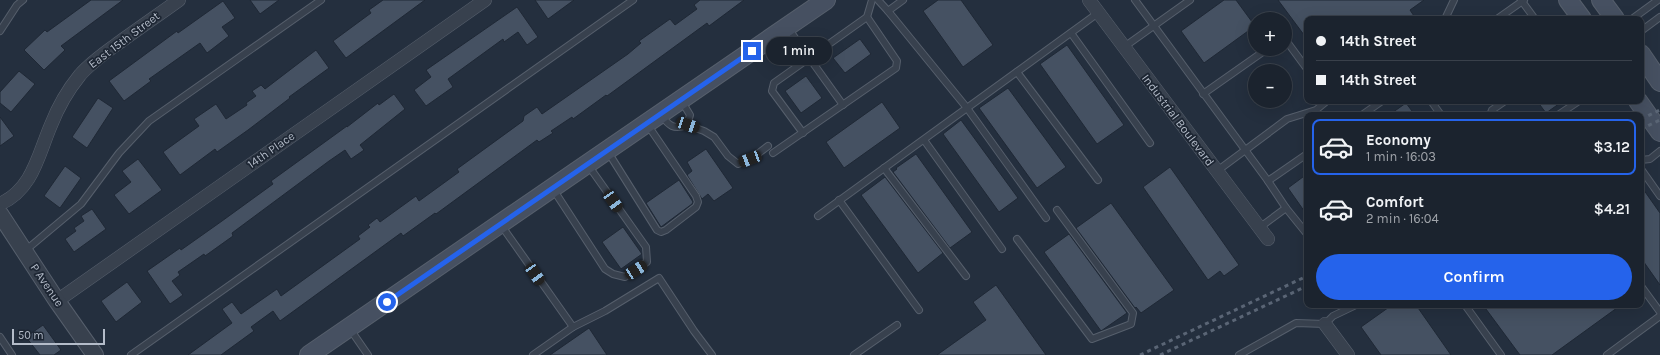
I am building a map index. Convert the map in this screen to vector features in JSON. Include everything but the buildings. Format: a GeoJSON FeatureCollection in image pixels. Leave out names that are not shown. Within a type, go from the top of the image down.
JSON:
{"type":"FeatureCollection","features":[{"type":"Feature","properties":{"kind":"main road"},"geometry":{"type":"LineString","coordinates":[[309,355],[826,0]]}},
{"type":"Feature","properties":{"kind":"main road"},"geometry":{"type":"LineString","coordinates":[[1568,0],[1580,16]]}},
{"type":"Feature","properties":{"kind":"main road"},"geometry":{"type":"LineString","coordinates":[[1601,0],[1613,16]]}},
{"type":"Feature","properties":{"kind":"main road"},"geometry":{"type":"LineString","coordinates":[[1644,58],[1660,82]]}},
{"type":"Feature","properties":{"kind":"main road"},"geometry":{"type":"LineString","coordinates":[[1640,104],[1660,132]]}},
{"type":"Feature","properties":{"kind":"street","name":"East 15th Street"},"geometry":{"type":"LineString","coordinates":[[0,204],[8,200],[23,187],[34,171],[51,124],[63,97],[81,74],[102,54],[179,0]]}},
{"type":"Feature","properties":{"kind":"street","name":"14th Place"},"geometry":{"type":"LineString","coordinates":[[57,301],[485,0]]}},
{"type":"Feature","properties":{"kind":"street","name":"Industrial Boulevard"},"geometry":{"type":"LineString","coordinates":[[1089,0],[1268,239]]}},
{"type":"Feature","properties":{"kind":"street","name":"P Avenue"},"geometry":{"type":"LineString","coordinates":[[0,214],[57,301],[95,355]]}},
{"type":"Feature","properties":{"kind":"street"},"geometry":{"type":"LineString","coordinates":[[1325,324],[1348,355]]}},
{"type":"Feature","properties":{"kind":"lane"},"geometry":{"type":"LineString","coordinates":[[0,31],[17,5],[23,0]]}},
{"type":"Feature","properties":{"kind":"lane"},"geometry":{"type":"LineString","coordinates":[[24,251],[81,204],[119,154],[149,121],[321,0]]}},
{"type":"Feature","properties":{"kind":"lane"},"geometry":{"type":"LineString","coordinates":[[131,355],[634,0]]}},
{"type":"Feature","properties":{"kind":"lane"},"geometry":{"type":"LineString","coordinates":[[803,133],[772,91],[774,83],[867,17],[872,0]]}},
{"type":"Feature","properties":{"kind":"lane"},"geometry":{"type":"LineString","coordinates":[[878,0],[967,108],[1046,218]]}},
{"type":"Feature","properties":{"kind":"lane"},"geometry":{"type":"LineString","coordinates":[[888,11],[903,0]]}},
{"type":"Feature","properties":{"kind":"lane"},"geometry":{"type":"LineString","coordinates":[[1135,0],[1268,181],[1286,208],[1304,230]]}},
{"type":"Feature","properties":{"kind":"lane"},"geometry":{"type":"LineString","coordinates":[[1124,47],[1190,0]]}},
{"type":"Feature","properties":{"kind":"lane"},"geometry":{"type":"LineString","coordinates":[[1446,16],[1454,0]]}},
{"type":"Feature","properties":{"kind":"lane"},"geometry":{"type":"LineString","coordinates":[[1501,16],[1523,0],[1533,16]]}},
{"type":"Feature","properties":{"kind":"lane"},"geometry":{"type":"LineString","coordinates":[[1636,16],[1658,0]]}},
{"type":"Feature","properties":{"kind":"lane"},"geometry":{"type":"LineString","coordinates":[[818,216],[1098,13]]}},
{"type":"Feature","properties":{"kind":"lane"},"geometry":{"type":"LineString","coordinates":[[773,153],[896,68],[897,61],[867,17]]}},
{"type":"Feature","properties":{"kind":"lane"},"geometry":{"type":"LineString","coordinates":[[1644,29],[1660,17]]}},
{"type":"Feature","properties":{"kind":"lane"},"geometry":{"type":"LineString","coordinates":[[787,26],[843,105]]}},
{"type":"Feature","properties":{"kind":"lane"},"geometry":{"type":"LineString","coordinates":[[1072,33],[1150,143]]}},
{"type":"Feature","properties":{"kind":"lane"},"geometry":{"type":"LineString","coordinates":[[1292,49],[1304,65]]}},
{"type":"Feature","properties":{"kind":"lane"},"geometry":{"type":"LineString","coordinates":[[1203,94],[1257,56]]}},
{"type":"Feature","properties":{"kind":"lane"},"geometry":{"type":"LineString","coordinates":[[1017,72],[1098,180]]}},
{"type":"Feature","properties":{"kind":"lane"},"geometry":{"type":"LineString","coordinates":[[681,100],[690,115],[688,125]]}},
{"type":"Feature","properties":{"kind":"lane"},"geometry":{"type":"LineString","coordinates":[[1310,112],[1316,110],[1323,104]]}},
{"type":"Feature","properties":{"kind":"lane"},"geometry":{"type":"LineString","coordinates":[[1366,112],[1378,104]]}},
{"type":"Feature","properties":{"kind":"lane"},"geometry":{"type":"LineString","coordinates":[[1432,104],[1439,112]]}},
{"type":"Feature","properties":{"kind":"lane"},"geometry":{"type":"LineString","coordinates":[[1491,112],[1501,104]]}},
{"type":"Feature","properties":{"kind":"lane"},"geometry":{"type":"LineString","coordinates":[[1562,112],[1574,104]]}},
{"type":"Feature","properties":{"kind":"lane"},"geometry":{"type":"LineString","coordinates":[[1217,171],[1287,119],[1304,114]]}},
{"type":"Feature","properties":{"kind":"lane"},"geometry":{"type":"LineString","coordinates":[[653,118],[674,127],[680,128],[688,125],[704,131],[714,137],[728,156],[738,164],[750,159],[768,146]]}},
{"type":"Feature","properties":{"kind":"lane"},"geometry":{"type":"LineString","coordinates":[[607,150],[657,230],[661,232],[666,230],[696,207],[698,202],[653,118]]}},
{"type":"Feature","properties":{"kind":"lane"},"geometry":{"type":"LineString","coordinates":[[924,140],[1002,250]]}},
{"type":"Feature","properties":{"kind":"lane"},"geometry":{"type":"LineString","coordinates":[[1644,160],[1650,159],[1660,152]]}},
{"type":"Feature","properties":{"kind":"lane"},"geometry":{"type":"LineString","coordinates":[[1268,181],[1304,156]]}},
{"type":"Feature","properties":{"kind":"lane"},"geometry":{"type":"LineString","coordinates":[[552,188],[605,269],[613,274],[625,277],[647,262],[646,247],[587,164]]}},
{"type":"Feature","properties":{"kind":"lane"},"geometry":{"type":"LineString","coordinates":[[884,168],[966,276]]}},
{"type":"Feature","properties":{"kind":"lane"},"geometry":{"type":"LineString","coordinates":[[1644,173],[1660,196]]}},
{"type":"Feature","properties":{"kind":"lane"},"geometry":{"type":"LineString","coordinates":[[840,200],[919,310]]}},
{"type":"Feature","properties":{"kind":"lane"},"geometry":{"type":"LineString","coordinates":[[1259,228],[1286,208]]}},
{"type":"Feature","properties":{"kind":"lane"},"geometry":{"type":"LineString","coordinates":[[1017,239],[1092,340],[1131,324],[1133,313],[1057,210]]}},
{"type":"Feature","properties":{"kind":"lane"},"geometry":{"type":"LineString","coordinates":[[500,224],[573,328]]}},
{"type":"Feature","properties":{"kind":"lane"},"geometry":{"type":"LineString","coordinates":[[533,355],[573,328],[605,311],[659,278],[694,331],[712,355]]}},
{"type":"Feature","properties":{"kind":"lane"},"geometry":{"type":"LineString","coordinates":[[1644,290],[1660,312]]}},
{"type":"Feature","properties":{"kind":"lane"},"geometry":{"type":"LineString","coordinates":[[1239,355],[1296,323],[1325,324],[1333,316],[1350,308]]}},
{"type":"Feature","properties":{"kind":"lane"},"geometry":{"type":"LineString","coordinates":[[1467,308],[1500,355]]}},
{"type":"Feature","properties":{"kind":"lane"},"geometry":{"type":"LineString","coordinates":[[1607,355],[1660,316]]}},
{"type":"Feature","properties":{"kind":"lane"},"geometry":{"type":"LineString","coordinates":[[854,355],[898,325]]}},
{"type":"Feature","properties":{"kind":"lane"},"geometry":{"type":"LineString","coordinates":[[349,328],[368,355]]}},
{"type":"Feature","properties":{"kind":"lane"},"geometry":{"type":"LineString","coordinates":[[0,337],[12,355]]}},
{"type":"Feature","properties":{"kind":"railway"},"geometry":{"type":"LineString","coordinates":[[1644,118],[1660,110]]}},
{"type":"Feature","properties":{"kind":"railway"},"geometry":{"type":"LineString","coordinates":[[1644,128],[1660,120]]}},
{"type":"Feature","properties":{"kind":"railway"},"geometry":{"type":"LineString","coordinates":[[1140,355],[1304,277]]}},
{"type":"Feature","properties":{"kind":"railway"},"geometry":{"type":"LineString","coordinates":[[1160,355],[1304,287]]}},
{"type":"Feature","properties":{"kind":"route"},"geometry":{"type":"LineString","coordinates":[[387,302],[752,51]]}}]}
